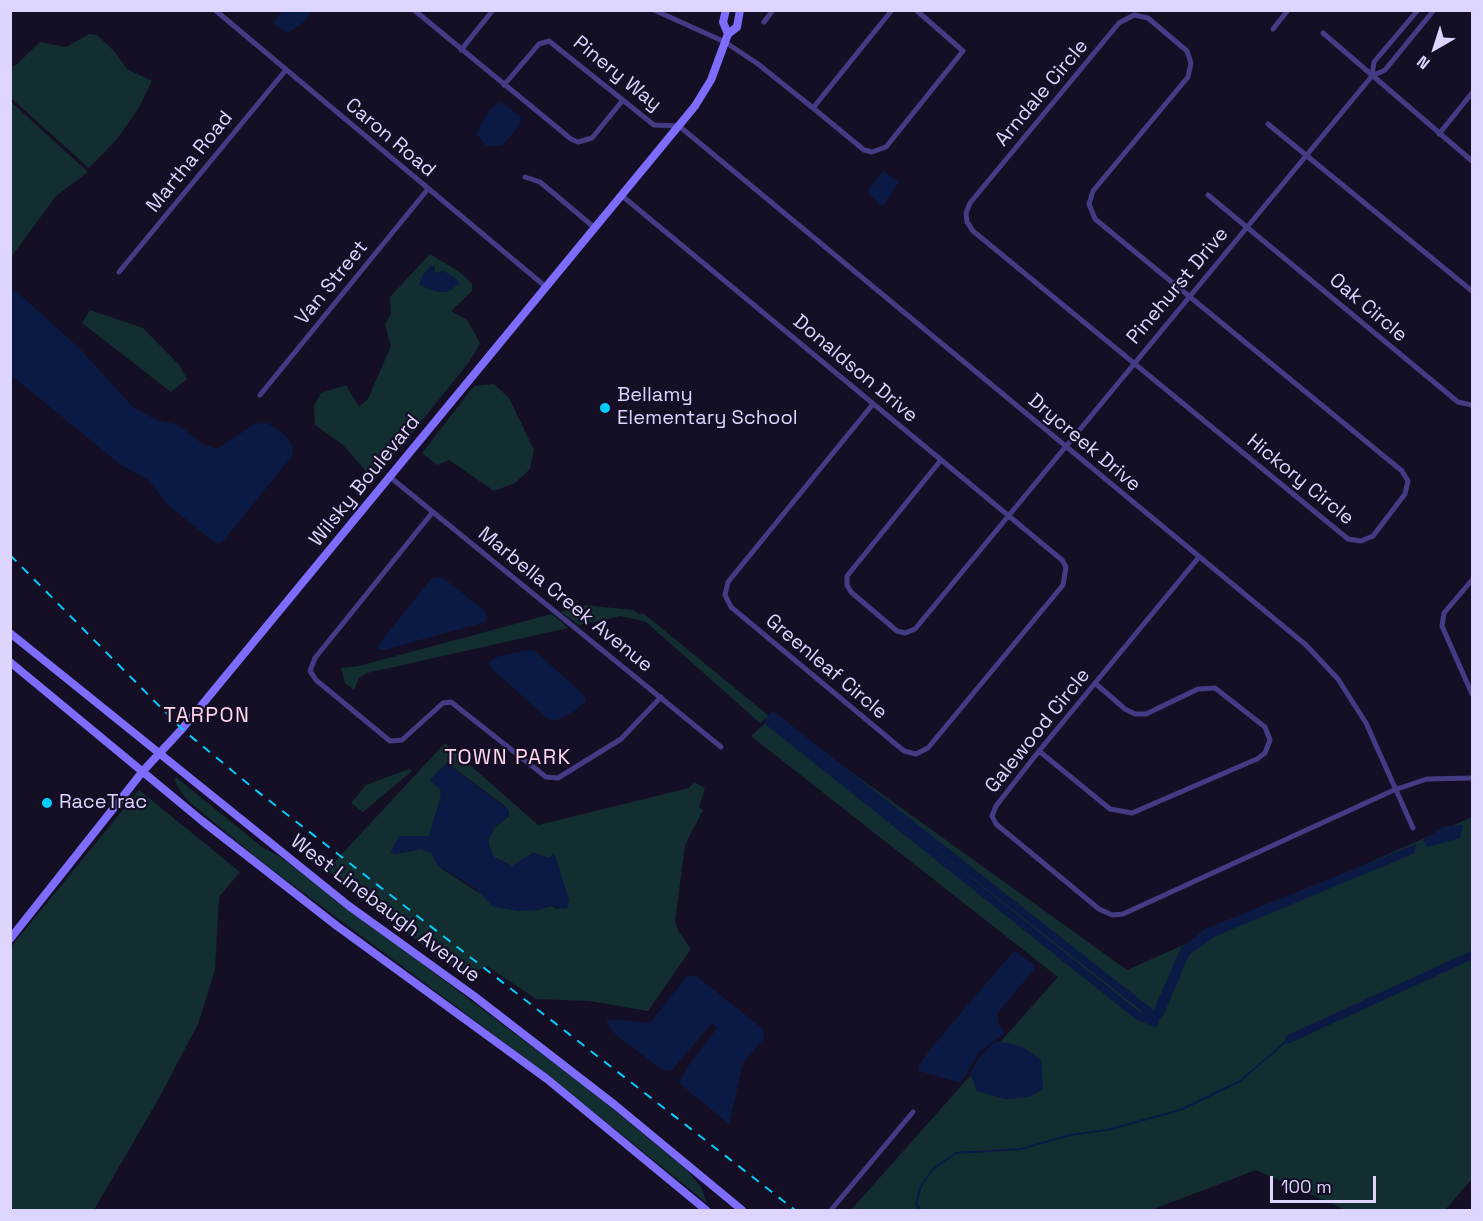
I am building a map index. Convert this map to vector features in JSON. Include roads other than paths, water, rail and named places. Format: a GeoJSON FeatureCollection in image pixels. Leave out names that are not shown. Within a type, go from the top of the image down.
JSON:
{"type":"FeatureCollection","features":[{"type":"Feature","properties":{"kind":"main road"},"geometry":{"type":"LineString","coordinates":[[726,10],[723,22],[726,38]]}},
{"type":"Feature","properties":{"kind":"main road","name":"Wilsky Boulevard"},"geometry":{"type":"LineString","coordinates":[[10,939],[144,771],[679,126],[707,87],[726,38],[737,27],[740,10]]}},
{"type":"Feature","properties":{"kind":"main road","name":"West Linebaugh Avenue"},"geometry":{"type":"LineString","coordinates":[[10,633],[349,906],[474,996],[615,1105],[742,1210]]}},
{"type":"Feature","properties":{"kind":"main road","name":"West Linebaugh Avenue"},"geometry":{"type":"LineString","coordinates":[[10,662],[337,926],[547,1079],[706,1210]]}},
{"type":"Feature","properties":{"kind":"main road"},"geometry":{"type":"LineString","coordinates":[[725,1210],[732,1202]]}},
{"type":"Feature","properties":{"kind":"street","name":"Caron Road"},"geometry":{"type":"LineString","coordinates":[[215,10],[546,287]]}},
{"type":"Feature","properties":{"kind":"street"},"geometry":{"type":"LineString","coordinates":[[414,10],[571,140],[578,142],[592,138],[623,100]]}},
{"type":"Feature","properties":{"kind":"street"},"geometry":{"type":"LineString","coordinates":[[461,50],[493,10]]}},
{"type":"Feature","properties":{"kind":"street"},"geometry":{"type":"LineString","coordinates":[[654,10],[671,14],[726,38],[864,150],[872,152],[886,147],[963,51],[916,10]]}},
{"type":"Feature","properties":{"kind":"street"},"geometry":{"type":"LineString","coordinates":[[764,22],[773,10]]}},
{"type":"Feature","properties":{"kind":"street"},"geometry":{"type":"LineString","coordinates":[[813,108],[892,10]]}},
{"type":"Feature","properties":{"kind":"street"},"geometry":{"type":"LineString","coordinates":[[1273,29],[1288,10]]}},
{"type":"Feature","properties":{"kind":"street"},"geometry":{"type":"LineString","coordinates":[[1407,10],[1413,16]]}},
{"type":"Feature","properties":{"kind":"street","name":"Pinehurst Drive"},"geometry":{"type":"LineString","coordinates":[[1372,76],[1374,62],[1418,10]]}},
{"type":"Feature","properties":{"kind":"street","name":"Pinehurst Drive"},"geometry":{"type":"LineString","coordinates":[[941,460],[847,576],[847,585],[851,592],[897,631],[905,633],[915,629],[1372,76],[1385,70],[1434,10]]}},
{"type":"Feature","properties":{"kind":"street","name":"Arndale Circle"},"geometry":{"type":"LineString","coordinates":[[1134,363],[973,231],[967,222],[966,213],[970,203],[1119,23],[1134,15],[1148,18],[1187,51],[1191,63],[1188,77],[1093,191],[1089,204],[1095,219],[1190,296]]}},
{"type":"Feature","properties":{"kind":"street"},"geometry":{"type":"LineString","coordinates":[[1323,33],[1473,161]]}},
{"type":"Feature","properties":{"kind":"street","name":"Pinery Way"},"geometry":{"type":"LineString","coordinates":[[504,85],[539,44],[549,41],[654,125],[679,126]]}},
{"type":"Feature","properties":{"kind":"street","name":"Martha Road"},"geometry":{"type":"LineString","coordinates":[[119,272],[285,70]]}},
{"type":"Feature","properties":{"kind":"street"},"geometry":{"type":"LineString","coordinates":[[1439,134],[1473,93]]}},
{"type":"Feature","properties":{"kind":"street"},"geometry":{"type":"LineString","coordinates":[[1268,123],[1473,291]]}},
{"type":"Feature","properties":{"kind":"street","name":"Drycreek Drive"},"geometry":{"type":"LineString","coordinates":[[679,126],[1306,645],[1338,679],[1366,723],[1394,790],[1413,828]]}},
{"type":"Feature","properties":{"kind":"street"},"geometry":{"type":"LineString","coordinates":[[525,177],[540,182],[595,228]]}},
{"type":"Feature","properties":{"kind":"street","name":"Van Street"},"geometry":{"type":"LineString","coordinates":[[260,395],[428,189]]}},
{"type":"Feature","properties":{"kind":"street","name":"Donaldson Drive"},"geometry":{"type":"LineString","coordinates":[[621,195],[1062,560],[1066,567]]}},
{"type":"Feature","properties":{"kind":"street","name":"Oak Circle"},"geometry":{"type":"LineString","coordinates":[[1208,195],[1458,402],[1473,405]]}},
{"type":"Feature","properties":{"kind":"street","name":"Hickory Circle"},"geometry":{"type":"LineString","coordinates":[[1134,363],[1348,539],[1361,541],[1373,536],[1405,494],[1408,481],[1402,471],[1190,296]]}},
{"type":"Feature","properties":{"kind":"street","name":"Greenleaf Circle"},"geometry":{"type":"LineString","coordinates":[[873,404],[728,582],[725,595],[731,607],[904,751],[916,754],[928,748],[1063,585],[1066,567]]}},
{"type":"Feature","properties":{"kind":"street","name":"Marbella Creek Avenue"},"geometry":{"type":"LineString","coordinates":[[390,477],[720,747]]}},
{"type":"Feature","properties":{"kind":"street"},"geometry":{"type":"LineString","coordinates":[[432,513],[315,658],[310,671],[316,680],[390,741],[402,740],[443,703],[451,702],[546,777],[558,778],[621,739],[660,696]]}},
{"type":"Feature","properties":{"kind":"street","name":"Galewood Circle"},"geometry":{"type":"LineString","coordinates":[[1199,557],[996,806],[992,816],[996,824],[1099,909],[1112,915],[1122,914],[1394,790]]}},
{"type":"Feature","properties":{"kind":"street"},"geometry":{"type":"LineString","coordinates":[[1473,580],[1443,613],[1442,626],[1473,694]]}},
{"type":"Feature","properties":{"kind":"street"},"geometry":{"type":"LineString","coordinates":[[1039,751],[1110,809],[1120,813],[1132,813],[1257,759],[1265,753],[1270,740],[1265,727],[1215,688],[1198,689],[1146,714],[1135,714],[1125,710],[1095,683]]}},
{"type":"Feature","properties":{"kind":"street"},"geometry":{"type":"LineString","coordinates":[[1394,790],[1427,779],[1473,778]]}},
{"type":"Feature","properties":{"kind":"street"},"geometry":{"type":"LineString","coordinates":[[831,1210],[913,1112]]}},
{"type":"Feature","properties":{"kind":"water"},"geometry":{"type":"Polygon","coordinates":[[[282,11],[311,11],[305,21],[287,33],[273,23],[282,11]]]}},
{"type":"Feature","properties":{"kind":"water"},"geometry":{"type":"Polygon","coordinates":[[[501,102],[521,117],[519,126],[502,146],[487,146],[476,134],[490,109],[501,102]]]}},
{"type":"Feature","properties":{"kind":"water"},"geometry":{"type":"Polygon","coordinates":[[[883,171],[899,182],[884,205],[880,205],[869,194],[868,189],[883,171]]]}},
{"type":"Feature","properties":{"kind":"water"},"geometry":{"type":"Polygon","coordinates":[[[432,265],[435,273],[444,271],[457,279],[459,284],[448,292],[439,292],[419,285],[423,274],[432,265]]]}},
{"type":"Feature","properties":{"kind":"water"},"geometry":{"type":"Polygon","coordinates":[[[11,290],[17,292],[79,348],[133,407],[156,420],[178,425],[204,445],[217,449],[255,424],[267,423],[285,435],[293,447],[292,456],[223,541],[218,544],[212,540],[169,506],[147,479],[121,465],[11,375],[11,290]]]}},
{"type":"Feature","properties":{"kind":"water"},"geometry":{"type":"Polygon","coordinates":[[[438,577],[446,580],[486,612],[485,622],[384,650],[378,649],[379,644],[431,579],[438,577]]]}},
{"type":"Feature","properties":{"kind":"water"},"geometry":{"type":"Polygon","coordinates":[[[529,650],[535,651],[584,695],[586,701],[576,710],[556,721],[547,718],[490,667],[489,662],[499,656],[529,650]]]}},
{"type":"Feature","properties":{"kind":"water"},"geometry":{"type":"Polygon","coordinates":[[[446,763],[509,810],[509,816],[495,827],[489,838],[489,846],[494,857],[512,866],[533,853],[549,858],[553,854],[555,856],[569,900],[567,909],[550,906],[539,910],[520,911],[493,907],[476,889],[437,865],[431,853],[421,849],[395,854],[391,852],[399,836],[429,836],[441,796],[440,789],[430,781],[446,763]]]}},
{"type":"Feature","properties":{"kind":"water"},"geometry":{"type":"Polygon","coordinates":[[[1463,825],[1460,838],[1427,847],[1423,840],[1445,826],[1463,825]]]}},
{"type":"Feature","properties":{"kind":"water"},"geometry":{"type":"Polygon","coordinates":[[[1416,844],[1415,853],[1216,936],[1189,955],[1164,1014],[1155,1023],[1152,1014],[1181,948],[1205,929],[1416,844]]]}},
{"type":"Feature","properties":{"kind":"water"},"geometry":{"type":"Polygon","coordinates":[[[1014,951],[1034,964],[1034,970],[998,1012],[998,1023],[1005,1033],[980,1051],[961,1083],[919,1071],[919,1065],[932,1047],[1014,951]]]}},
{"type":"Feature","properties":{"kind":"water"},"geometry":{"type":"Polygon","coordinates":[[[687,976],[696,976],[763,1029],[764,1038],[743,1063],[729,1124],[679,1083],[687,1068],[717,1028],[714,1025],[711,1024],[672,1070],[664,1071],[616,1035],[606,1021],[613,1019],[650,1023],[687,976]]]}},
{"type":"Feature","properties":{"kind":"water"},"geometry":{"type":"Polygon","coordinates":[[[996,1041],[1021,1046],[1041,1060],[1043,1089],[1029,1097],[1005,1099],[977,1091],[970,1073],[982,1054],[996,1041]]]}},
{"type":"Feature","properties":{"kind":"waterway"},"geometry":{"type":"LineString","coordinates":[[1152,1014],[773,716],[769,722],[1137,1015],[1155,1023]]}},
{"type":"Feature","properties":{"kind":"waterway"},"geometry":{"type":"LineString","coordinates":[[1289,1039],[1472,955]]}},
{"type":"Feature","properties":{"kind":"waterway"},"geometry":{"type":"LineString","coordinates":[[921,1210],[916,1205],[921,1186],[933,1169],[956,1153],[1021,1149],[1070,1135],[1107,1130],[1180,1110],[1240,1081],[1289,1039]]}},
{"type":"Feature","properties":{"kind":"railway"},"geometry":{"type":"LineString","coordinates":[[10,555],[182,729],[253,788],[795,1210]]}},
{"type":"Feature","properties":{"kind":"place","name":"Bellamy Elementary School"},"geometry":{"type":"Point","coordinates":[605,408]}},
{"type":"Feature","properties":{"kind":"place","name":"RaceTrac"},"geometry":{"type":"Point","coordinates":[47,803]}},
{"type":"Feature","properties":{"kind":"district","name":"TARPON"},"geometry":{"type":"Point","coordinates":[207,716]}},
{"type":"Feature","properties":{"kind":"district","name":"TOWN PARK"},"geometry":{"type":"Point","coordinates":[508,758]}}]}
